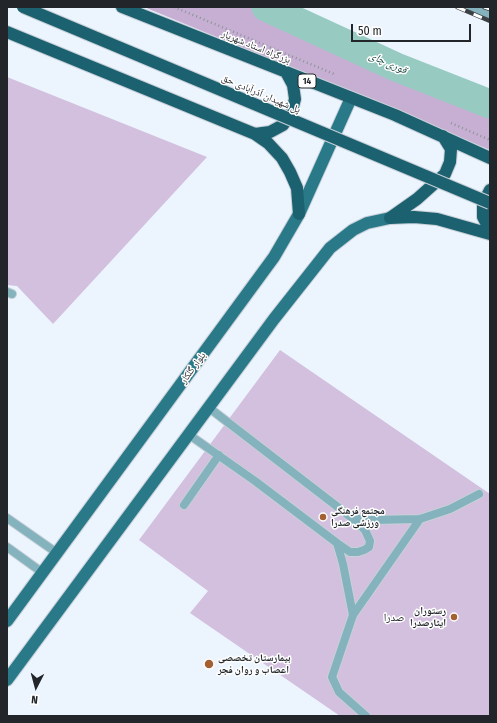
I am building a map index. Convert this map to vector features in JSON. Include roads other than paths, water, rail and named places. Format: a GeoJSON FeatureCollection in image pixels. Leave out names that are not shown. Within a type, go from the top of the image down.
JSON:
{"type":"FeatureCollection","features":[{"type":"Feature","properties":{"kind":"highway","name":"پل شهیدان آذرآبادی حق"},"geometry":{"type":"LineString","coordinates":[[23,7],[490,203]]}},
{"type":"Feature","properties":{"kind":"highway","name":"بزرگراه استاد شهریار"},"geometry":{"type":"LineString","coordinates":[[122,7],[351,98],[443,136],[490,158]]}},
{"type":"Feature","properties":{"kind":"highway"},"geometry":{"type":"LineString","coordinates":[[7,32],[255,134],[268,143],[282,158],[290,172],[297,188],[299,214]]}},
{"type":"Feature","properties":{"kind":"highway"},"geometry":{"type":"LineString","coordinates":[[255,134],[270,132],[283,125],[291,114],[295,99],[293,85],[286,72]]}},
{"type":"Feature","properties":{"kind":"highway"},"geometry":{"type":"LineString","coordinates":[[390,218],[417,199],[445,174],[450,162],[451,149],[443,136]]}},
{"type":"Feature","properties":{"kind":"highway"},"geometry":{"type":"LineString","coordinates":[[490,190],[483,204],[483,217],[490,230]]}},
{"type":"Feature","properties":{"kind":"highway"},"geometry":{"type":"LineString","coordinates":[[390,218],[414,217],[437,219],[490,234]]}},
{"type":"Feature","properties":{"kind":"main road","name":"بلوار گلکار"},"geometry":{"type":"LineString","coordinates":[[7,621],[274,257],[299,214],[351,98]]}},
{"type":"Feature","properties":{"kind":"main road"},"geometry":{"type":"LineString","coordinates":[[7,680],[208,407],[274,319],[330,248],[353,230],[367,223],[390,218]]}},
{"type":"Feature","properties":{"kind":"lane"},"geometry":{"type":"LineString","coordinates":[[471,7],[490,15]]}},
{"type":"Feature","properties":{"kind":"lane"},"geometry":{"type":"LineString","coordinates":[[188,434],[219,455],[350,552],[358,552],[369,546],[370,540],[365,530],[352,518],[208,407]]}},
{"type":"Feature","properties":{"kind":"lane"},"geometry":{"type":"LineString","coordinates":[[184,505],[219,455]]}},
{"type":"Feature","properties":{"kind":"lane"},"geometry":{"type":"LineString","coordinates":[[352,518],[372,520],[420,519],[450,509],[479,494]]}},
{"type":"Feature","properties":{"kind":"lane"},"geometry":{"type":"LineString","coordinates":[[7,518],[57,553]]}},
{"type":"Feature","properties":{"kind":"lane"},"geometry":{"type":"LineString","coordinates":[[366,716],[339,692],[332,677],[353,615],[420,519]]}},
{"type":"Feature","properties":{"kind":"lane"},"geometry":{"type":"LineString","coordinates":[[337,543],[343,564],[353,615]]}},
{"type":"Feature","properties":{"kind":"lane"},"geometry":{"type":"LineString","coordinates":[[7,547],[43,573]]}},
{"type":"Feature","properties":{"kind":"waterway","name":"قوری چای"},"geometry":{"type":"LineString","coordinates":[[266,7],[396,67],[490,104]]}},
{"type":"Feature","properties":{"kind":"railway"},"geometry":{"type":"LineString","coordinates":[[457,7],[490,21]]}},
{"type":"Feature","properties":{"kind":"railway"},"geometry":{"type":"LineString","coordinates":[[484,7],[490,9]]}},
{"type":"Feature","properties":{"kind":"place","name":"مجتمع فرهنگی ورزشی صدرا"},"geometry":{"type":"Point","coordinates":[323,517]}},
{"type":"Feature","properties":{"kind":"place","name":"رستوران ایثارصدرا"},"geometry":{"type":"Point","coordinates":[454,617]}},
{"type":"Feature","properties":{"kind":"place","name":"بیمارستان تخصصی اعصاب و روان فجر"},"geometry":{"type":"Point","coordinates":[209,664]}},
{"type":"Feature","properties":{"kind":"district","name":"صدرا"},"geometry":{"type":"Point","coordinates":[394,618]}}]}
